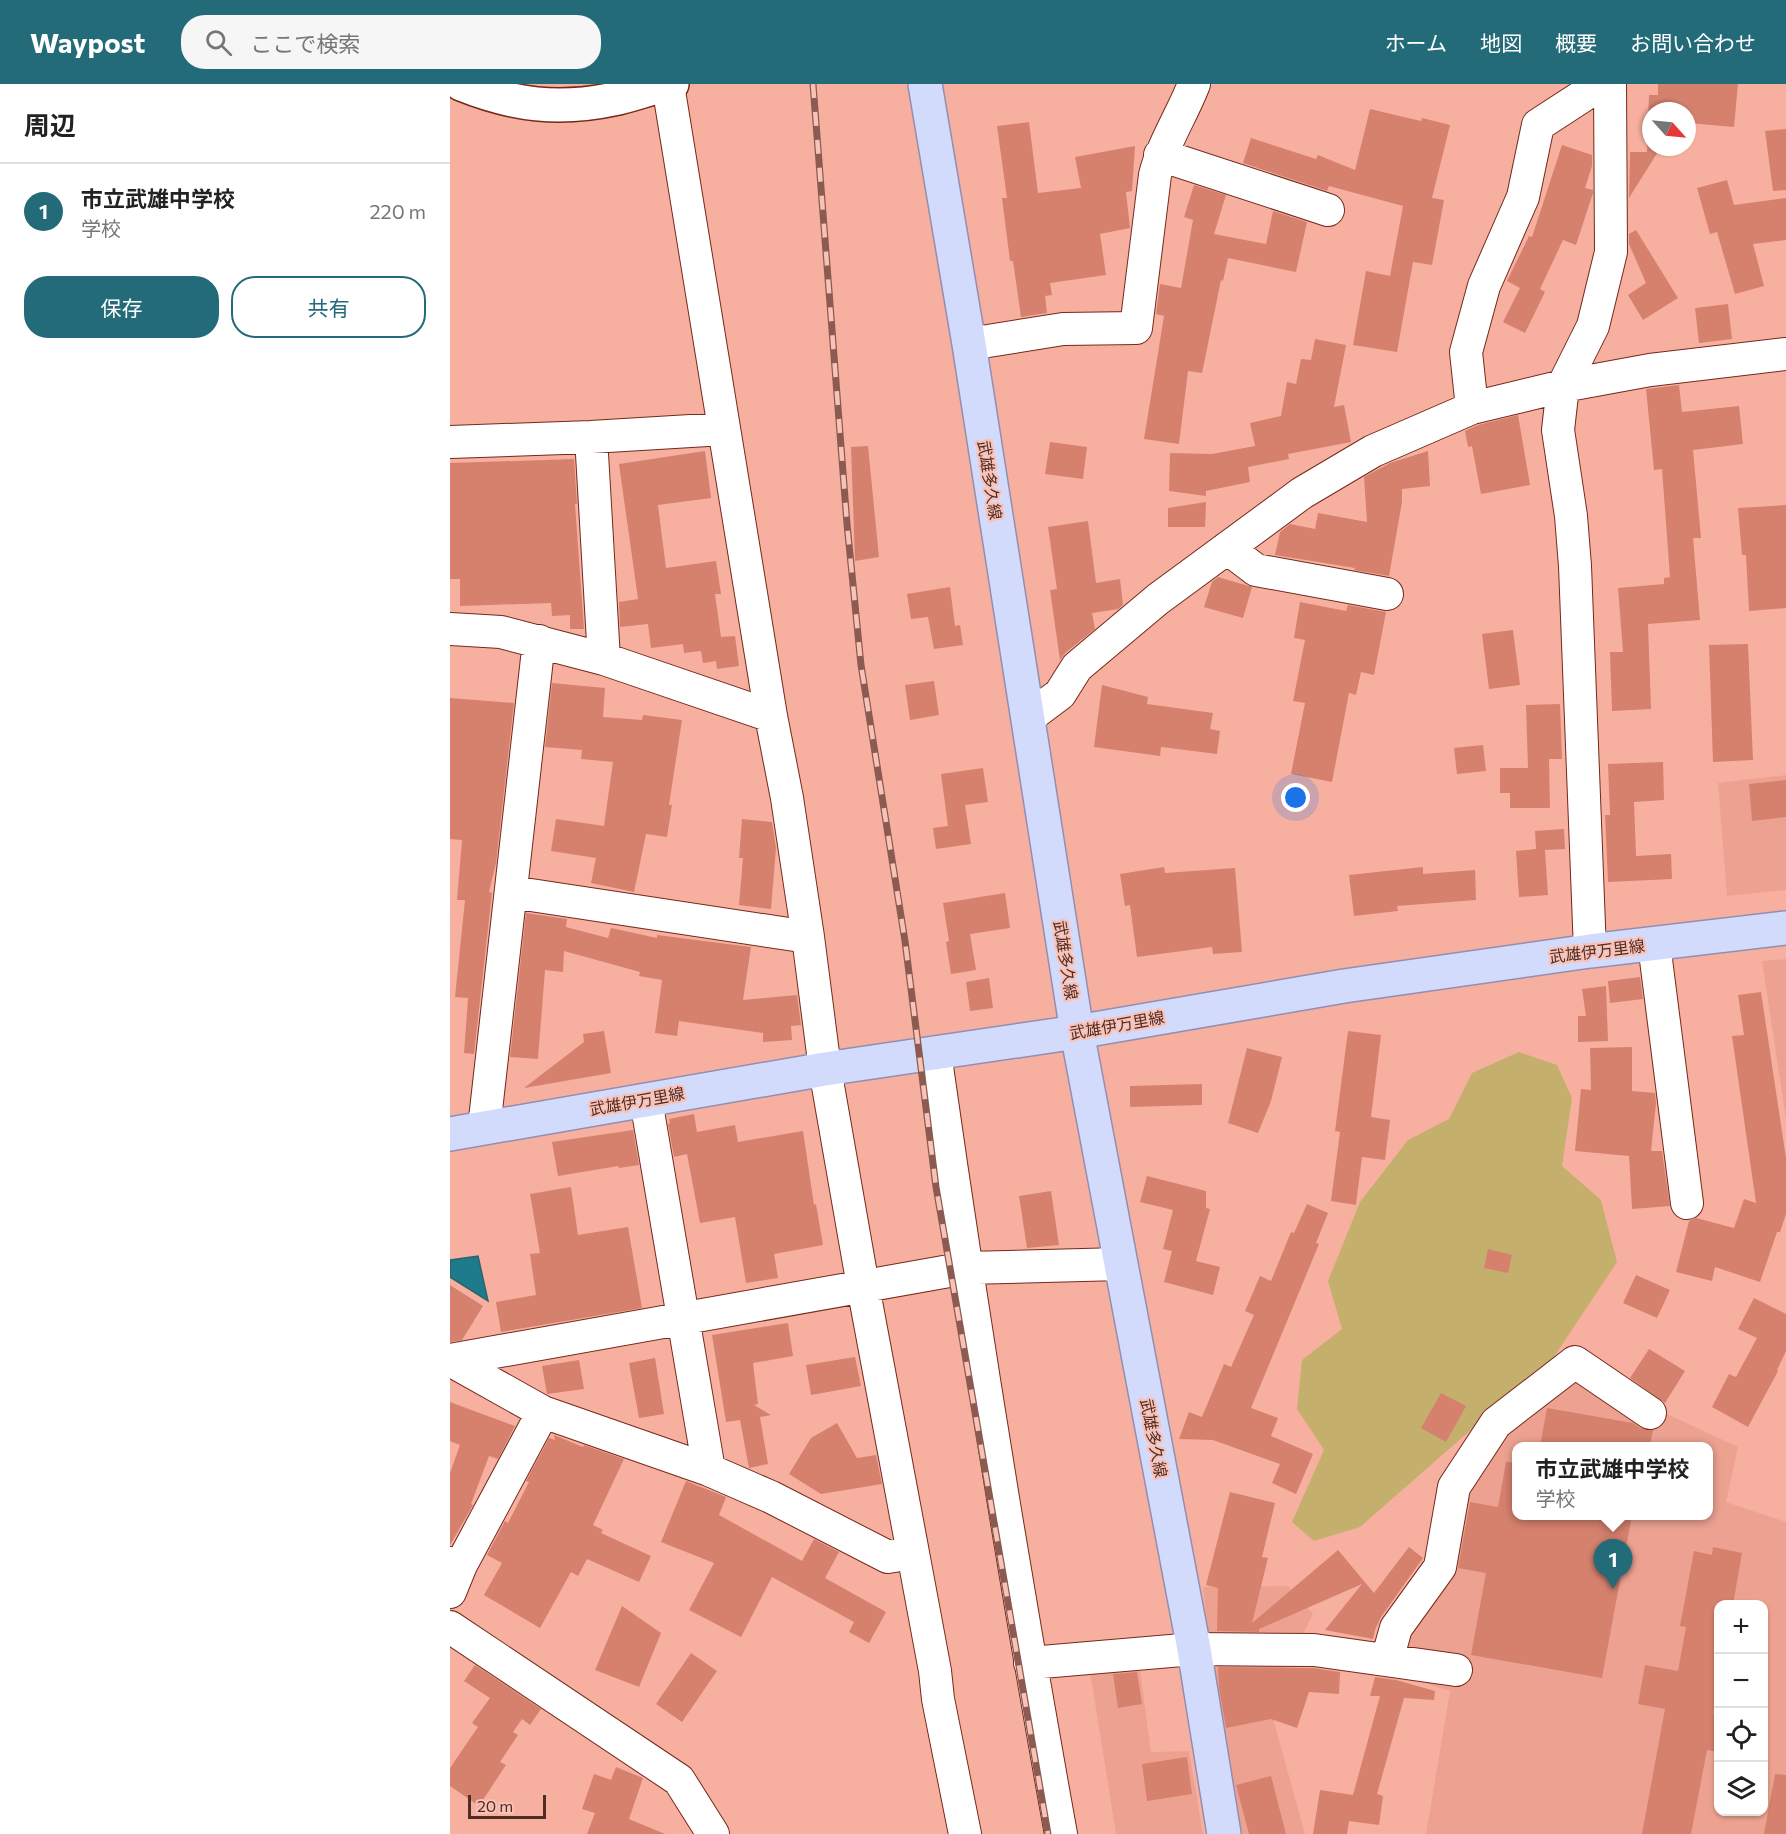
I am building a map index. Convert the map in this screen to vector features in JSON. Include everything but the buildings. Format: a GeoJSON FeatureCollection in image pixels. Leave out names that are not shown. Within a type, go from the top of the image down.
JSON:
{"type":"FeatureCollection","features":[{"type":"Feature","properties":{"kind":"main road","name":"武雄多久線"},"geometry":{"type":"LineString","coordinates":[[925,84],[969,344],[1077,1032],[1194,1649],[1224,1834]]}},
{"type":"Feature","properties":{"kind":"main road","name":"武雄伊万里線"},"geometry":{"type":"LineString","coordinates":[[450,1134],[825,1069],[1077,1032],[1326,989],[1590,951],[1786,928]]}},
{"type":"Feature","properties":{"kind":"street"},"geometry":{"type":"LineString","coordinates":[[461,84],[514,102],[557,107],[612,100],[670,84],[771,716],[787,798],[825,1069],[935,1671],[938,1700],[965,1834]]}},
{"type":"Feature","properties":{"kind":"street"},"geometry":{"type":"LineString","coordinates":[[969,344],[1063,329],[1136,328],[1155,175],[1160,155],[1186,105],[1194,84]]}},
{"type":"Feature","properties":{"kind":"street"},"geometry":{"type":"LineString","coordinates":[[1472,408],[1466,352],[1484,286],[1523,197],[1539,125],[1601,84]]}},
{"type":"Feature","properties":{"kind":"street"},"geometry":{"type":"LineString","coordinates":[[1590,951],[1575,567],[1558,430],[1563,386],[1593,326],[1611,252],[1610,84]]}},
{"type":"Feature","properties":{"kind":"street"},"geometry":{"type":"LineString","coordinates":[[1160,155],[1328,210]]}},
{"type":"Feature","properties":{"kind":"street"},"geometry":{"type":"LineString","coordinates":[[1028,718],[1060,694],[1077,667],[1158,599],[1302,493],[1373,451],[1472,408],[1563,386],[1650,370],[1786,354]]}},
{"type":"Feature","properties":{"kind":"street"},"geometry":{"type":"LineString","coordinates":[[450,441],[591,437],[724,429]]}},
{"type":"Feature","properties":{"kind":"street"},"geometry":{"type":"LineString","coordinates":[[591,437],[604,658]]}},
{"type":"Feature","properties":{"kind":"street"},"geometry":{"type":"LineString","coordinates":[[1227,548],[1256,570],[1387,594]]}},
{"type":"Feature","properties":{"kind":"street"},"geometry":{"type":"LineString","coordinates":[[450,629],[501,632],[604,658],[771,716]]}},
{"type":"Feature","properties":{"kind":"street"},"geometry":{"type":"LineString","coordinates":[[484,1128],[540,641]]}},
{"type":"Feature","properties":{"kind":"street"},"geometry":{"type":"LineString","coordinates":[[511,892],[808,937]]}},
{"type":"Feature","properties":{"kind":"street"},"geometry":{"type":"LineString","coordinates":[[1654,944],[1688,1203]]}},
{"type":"Feature","properties":{"kind":"street"},"geometry":{"type":"LineString","coordinates":[[935,1053],[966,1268],[1030,1663],[1061,1834]]}},
{"type":"Feature","properties":{"kind":"street"},"geometry":{"type":"LineString","coordinates":[[646,1100],[709,1470]]}},
{"type":"Feature","properties":{"kind":"street"},"geometry":{"type":"LineString","coordinates":[[450,1360],[966,1268],[1121,1264]]}},
{"type":"Feature","properties":{"kind":"street"},"geometry":{"type":"LineString","coordinates":[[450,1360],[543,1412],[709,1470],[771,1497],[888,1557],[913,1553]]}},
{"type":"Feature","properties":{"kind":"street"},"geometry":{"type":"LineString","coordinates":[[1387,1660],[1395,1628],[1440,1567],[1454,1487],[1496,1423],[1575,1362],[1650,1413]]}},
{"type":"Feature","properties":{"kind":"street"},"geometry":{"type":"LineString","coordinates":[[454,1573],[543,1412]]}},
{"type":"Feature","properties":{"kind":"street"},"geometry":{"type":"LineString","coordinates":[[450,1627],[680,1780],[713,1834]]}},
{"type":"Feature","properties":{"kind":"street"},"geometry":{"type":"LineString","coordinates":[[1030,1663],[1194,1649],[1314,1650],[1456,1670]]}},
{"type":"Feature","properties":{"kind":"shaded area"},"geometry":{"type":"Polygon","coordinates":[[[1786,775],[1786,890],[1727,896],[1718,783],[1786,775]]]}},
{"type":"Feature","properties":{"kind":"shaded area"},"geometry":{"type":"Polygon","coordinates":[[[1786,959],[1786,1119],[1762,961],[1786,959]]]}},
{"type":"Feature","properties":{"kind":"shaded area"},"geometry":{"type":"Polygon","coordinates":[[[1519,1052],[1557,1065],[1572,1098],[1562,1166],[1601,1200],[1617,1262],[1554,1357],[1360,1527],[1314,1541],[1292,1522],[1324,1450],[1297,1409],[1302,1360],[1342,1329],[1328,1281],[1360,1202],[1408,1140],[1449,1119],[1472,1073],[1519,1052]]]}},
{"type":"Feature","properties":{"kind":"shaded area"},"geometry":{"type":"Polygon","coordinates":[[[1576,1372],[1738,1447],[1726,1502],[1786,1522],[1786,1834],[1426,1834],[1450,1691],[1401,1676],[1410,1630],[1465,1494],[1502,1430],[1576,1372]]]}},
{"type":"Feature","properties":{"kind":"shaded area"},"geometry":{"type":"Polygon","coordinates":[[[1288,1586],[1313,1614],[1286,1669],[1274,1722],[1305,1834],[1241,1834],[1208,1633],[1203,1587],[1288,1586]]]}},
{"type":"Feature","properties":{"kind":"shaded area"},"geometry":{"type":"Polygon","coordinates":[[[1139,1662],[1151,1752],[1189,1751],[1203,1834],[1116,1834],[1089,1665],[1139,1662]]]}},
{"type":"Feature","properties":{"kind":"water"},"geometry":{"type":"Polygon","coordinates":[[[478,1256],[488,1301],[450,1277],[450,1260],[478,1256]]]}},
{"type":"Feature","properties":{"kind":"railway"},"geometry":{"type":"LineString","coordinates":[[813,84],[847,524],[861,665],[905,941],[936,1187],[1048,1834]]}},
{"type":"Feature","properties":{"kind":"place","name":"市立武雄中学校"},"geometry":{"type":"Point","coordinates":[1613,1589]}}]}
